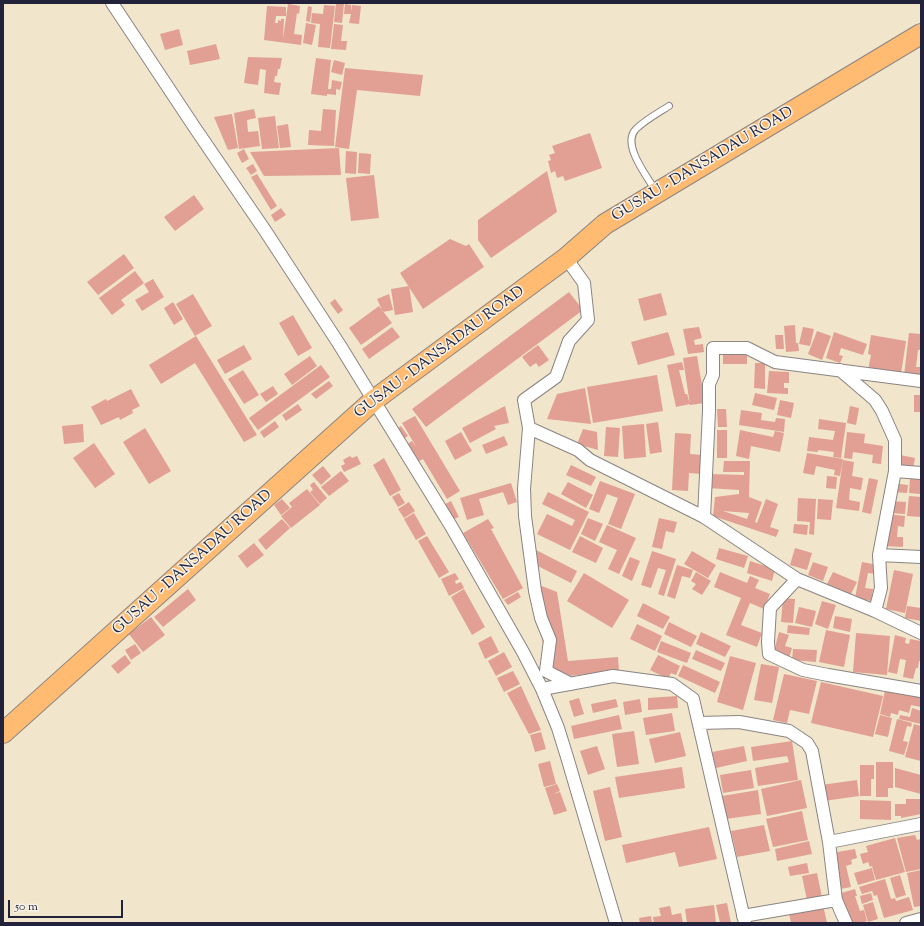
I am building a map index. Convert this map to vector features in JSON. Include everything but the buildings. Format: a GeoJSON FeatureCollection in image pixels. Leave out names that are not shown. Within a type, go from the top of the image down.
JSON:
{"type":"FeatureCollection","features":[{"type":"Feature","properties":{"kind":"main road","name":"GUSAU - DANSADAU ROAD"},"geometry":{"type":"LineString","coordinates":[[3,733],[374,400],[566,258],[605,224],[921,34]]}},
{"type":"Feature","properties":{"kind":"street"},"geometry":{"type":"LineString","coordinates":[[112,3],[266,232],[374,400],[451,526],[522,652],[542,689],[567,757],[616,923]]}},
{"type":"Feature","properties":{"kind":"street"},"geometry":{"type":"LineString","coordinates":[[566,258],[584,283],[588,320],[569,341],[556,377],[524,400],[529,428],[524,489],[525,516],[535,591],[541,618],[550,640],[546,671],[571,684]]}},
{"type":"Feature","properties":{"kind":"street"},"geometry":{"type":"LineString","coordinates":[[704,517],[709,384],[713,375],[714,348],[747,348],[775,362],[921,381]]}},
{"type":"Feature","properties":{"kind":"street"},"geometry":{"type":"LineString","coordinates":[[840,370],[875,400],[882,411],[895,440],[895,471],[879,555],[881,588],[875,611]]}},
{"type":"Feature","properties":{"kind":"street"},"geometry":{"type":"LineString","coordinates":[[529,428],[578,450],[590,460],[704,517],[797,580],[875,611],[921,633]]}},
{"type":"Feature","properties":{"kind":"street"},"geometry":{"type":"LineString","coordinates":[[895,471],[921,473]]}},
{"type":"Feature","properties":{"kind":"street"},"geometry":{"type":"LineString","coordinates":[[879,555],[921,557]]}},
{"type":"Feature","properties":{"kind":"street"},"geometry":{"type":"LineString","coordinates":[[797,580],[770,608],[768,642],[770,654],[803,670],[921,691]]}},
{"type":"Feature","properties":{"kind":"street"},"geometry":{"type":"LineString","coordinates":[[542,689],[613,676],[672,684],[693,699],[744,920],[836,900]]}},
{"type":"Feature","properties":{"kind":"street"},"geometry":{"type":"LineString","coordinates":[[699,723],[739,722],[789,731],[807,742],[812,751],[829,842],[836,900],[846,923]]}},
{"type":"Feature","properties":{"kind":"street"},"geometry":{"type":"LineString","coordinates":[[829,842],[921,824]]}},
{"type":"Feature","properties":{"kind":"street"},"geometry":{"type":"LineString","coordinates":[[906,923],[921,919]]}},
{"type":"Feature","properties":{"kind":"lane"},"geometry":{"type":"LineString","coordinates":[[657,193],[632,151],[630,141],[635,130],[668,106]]}}]}
